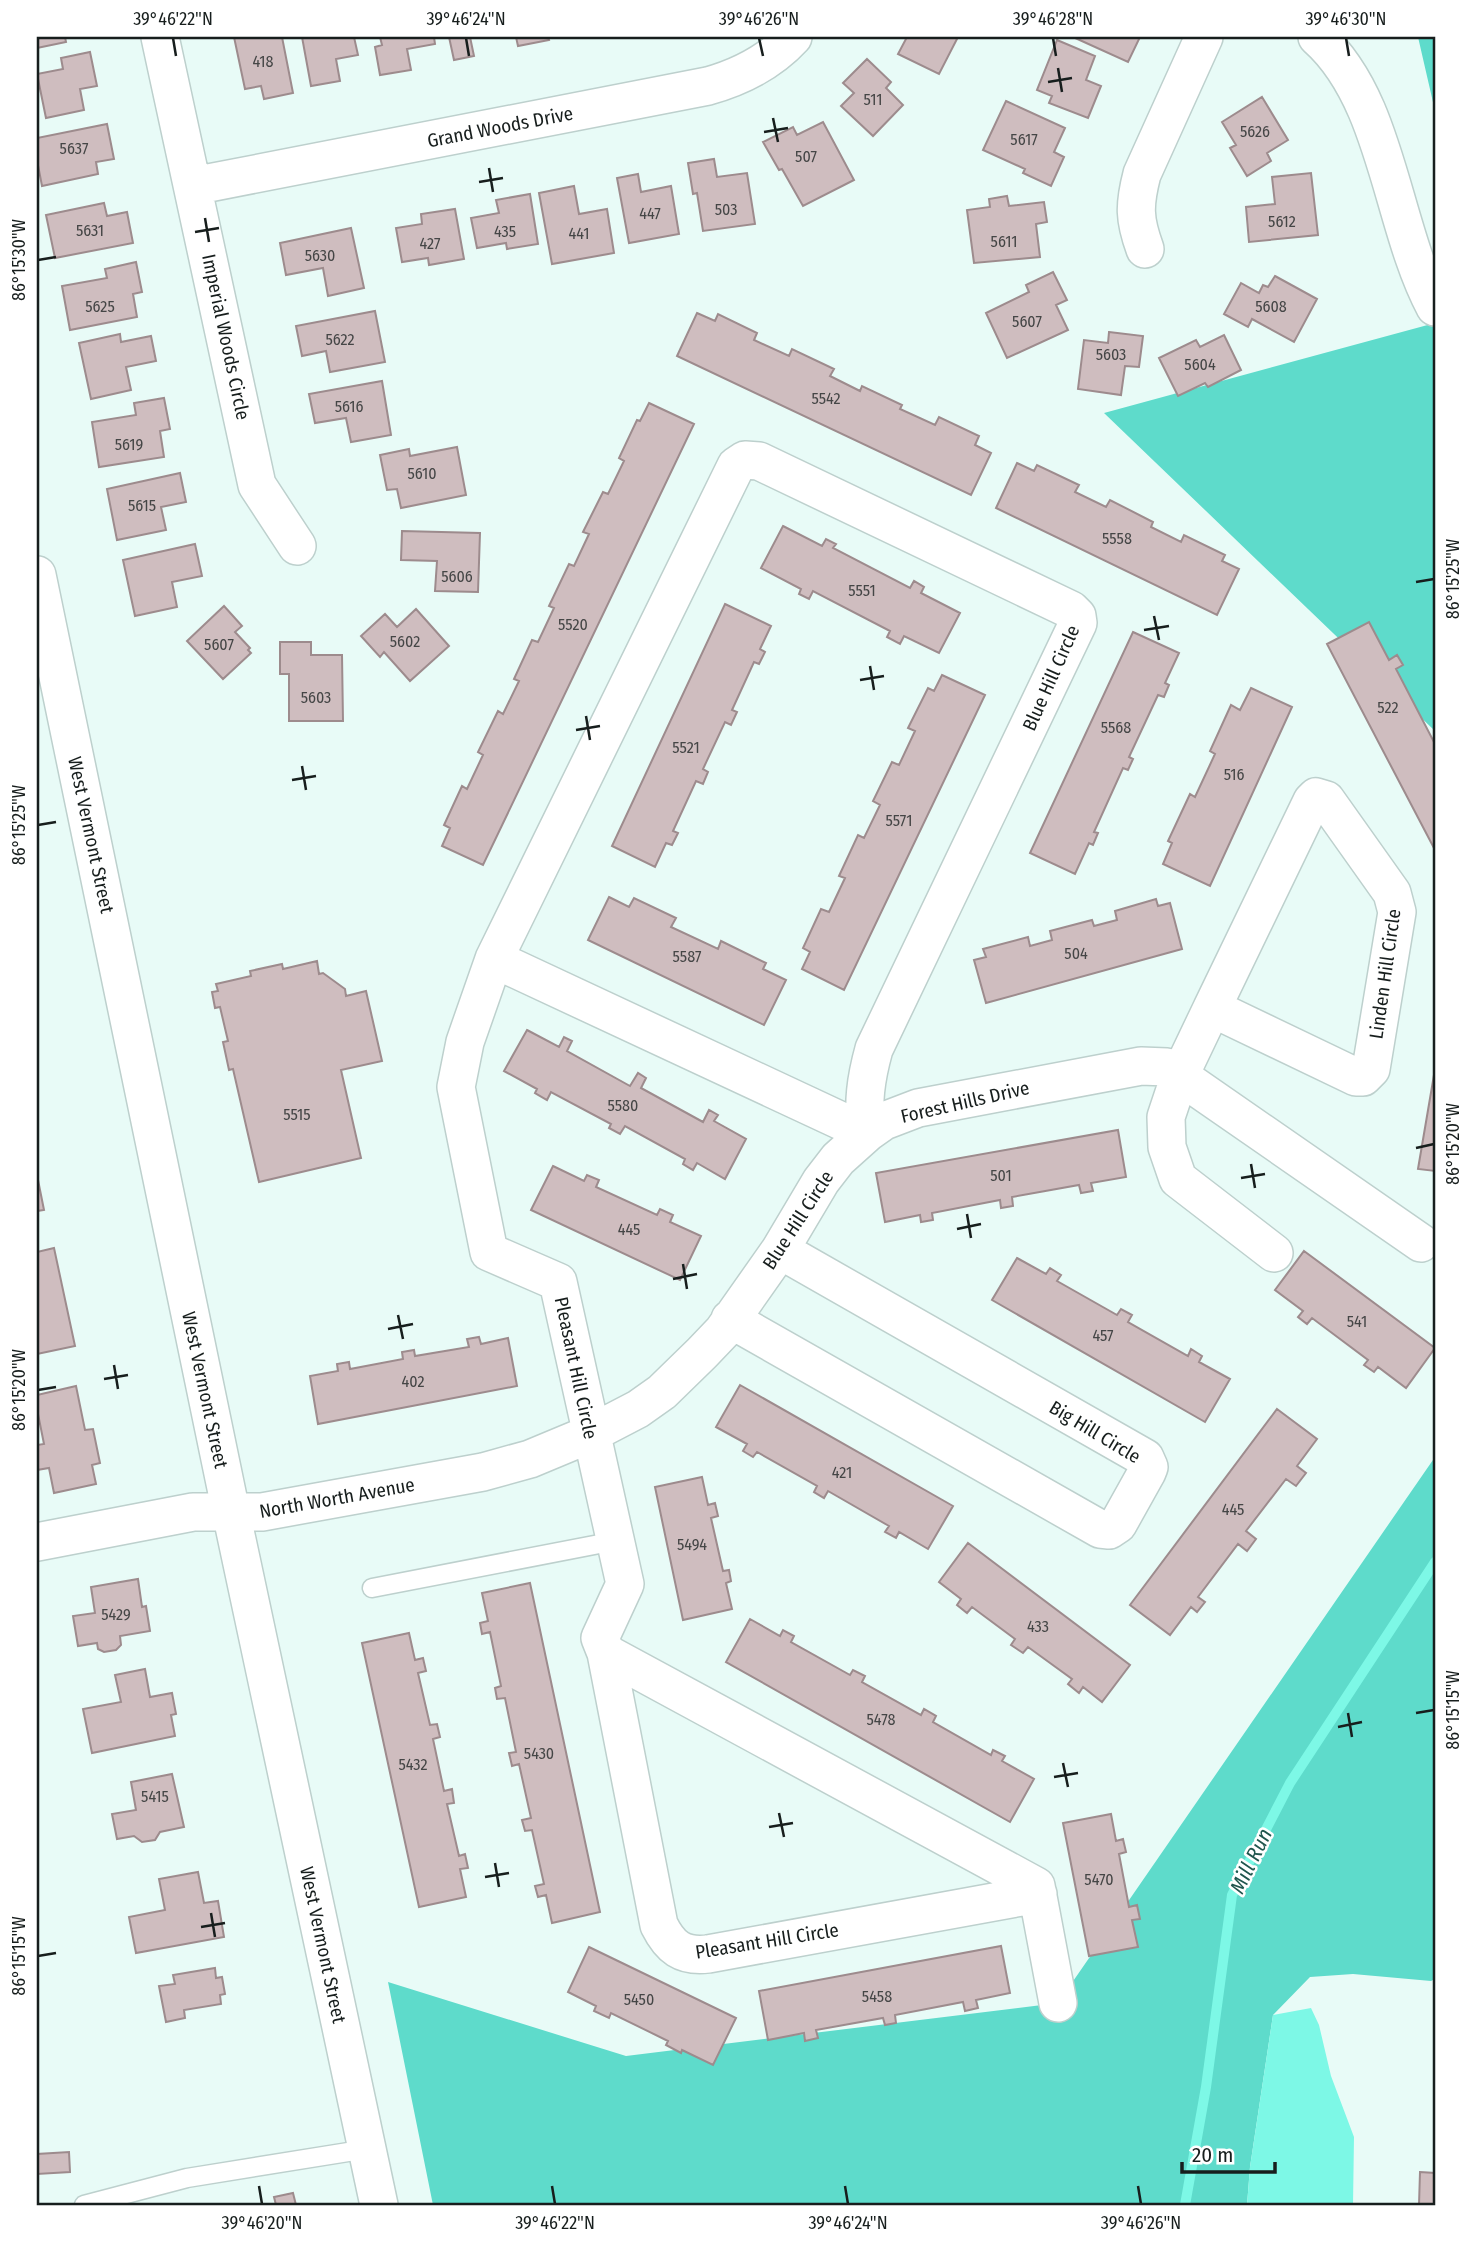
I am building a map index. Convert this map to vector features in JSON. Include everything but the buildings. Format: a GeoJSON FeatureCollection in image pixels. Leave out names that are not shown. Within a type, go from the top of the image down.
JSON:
{"type":"FeatureCollection","features":[{"type":"Feature","properties":{"kind":"street","name":"Imperial Woods Circle"},"geometry":{"type":"LineString","coordinates":[[160,37],[257,485],[297,546]]}},
{"type":"Feature","properties":{"kind":"street","name":"Grand Woods Drive"},"geometry":{"type":"LineString","coordinates":[[193,186],[696,89],[731,80],[746,72],[785,46],[793,37]]}},
{"type":"Feature","properties":{"kind":"street"},"geometry":{"type":"LineString","coordinates":[[1145,249],[1136,225],[1136,195],[1204,37]]}},
{"type":"Feature","properties":{"kind":"street"},"geometry":{"type":"LineString","coordinates":[[1317,37],[1328,46],[1346,69],[1367,109],[1417,268],[1435,307]]}},
{"type":"Feature","properties":{"kind":"street","name":"Blue Hill Circle"},"geometry":{"type":"LineString","coordinates":[[494,960],[736,466],[745,460],[759,461],[1071,610],[1077,617],[1078,623],[874,1049],[866,1080],[864,1112],[867,1133],[838,1159],[821,1181],[780,1250],[702,1353],[662,1392],[638,1409],[590,1434]]}},
{"type":"Feature","properties":{"kind":"street","name":"West Vermont Street"},"geometry":{"type":"LineString","coordinates":[[37,575],[231,1512],[379,2205]]}},
{"type":"Feature","properties":{"kind":"street","name":"Linden Hill Circle"},"geometry":{"type":"LineString","coordinates":[[1212,1008],[1356,1077],[1363,1077],[1371,1069],[1397,912],[1395,899],[1326,800],[1316,797],[1312,801],[1180,1074],[1166,1117],[1167,1147],[1178,1179],[1274,1252]]}},
{"type":"Feature","properties":{"kind":"street"},"geometry":{"type":"LineString","coordinates":[[494,960],[867,1133]]}},
{"type":"Feature","properties":{"kind":"street","name":"Pleasant Hill Circle"},"geometry":{"type":"LineString","coordinates":[[494,960],[466,1042],[456,1087],[489,1252],[558,1282],[625,1584],[600,1638],[606,1653],[659,1925],[668,1943],[687,1953],[708,1954],[1038,1894]]}},
{"type":"Feature","properties":{"kind":"street","name":"Forest Hills Drive"},"geometry":{"type":"LineString","coordinates":[[867,1133],[911,1110],[1148,1065],[1167,1068],[1180,1074],[1421,1243]]}},
{"type":"Feature","properties":{"kind":"street","name":"Big Hill Circle"},"geometry":{"type":"LineString","coordinates":[[730,1319],[1100,1529],[1110,1530],[1118,1524],[1147,1472],[1149,1467],[1145,1458],[780,1250]]}},
{"type":"Feature","properties":{"kind":"street","name":"North Worth Avenue"},"geometry":{"type":"LineString","coordinates":[[37,1542],[193,1513],[262,1513],[483,1472],[541,1455],[590,1434]]}},
{"type":"Feature","properties":{"kind":"street"},"geometry":{"type":"LineString","coordinates":[[606,1653],[1036,1886],[1058,2003]]}},
{"type":"Feature","properties":{"kind":"lane"},"geometry":{"type":"LineString","coordinates":[[372,1588],[615,1541]]}},
{"type":"Feature","properties":{"kind":"lane"},"geometry":{"type":"LineString","coordinates":[[85,2205],[187,2178],[367,2149]]}},
{"type":"Feature","properties":{"kind":"shaded area"},"geometry":{"type":"Polygon","coordinates":[[[1418,37],[1435,37],[1435,111],[1418,37]]]}},
{"type":"Feature","properties":{"kind":"shaded area"},"geometry":{"type":"Polygon","coordinates":[[[1435,323],[1435,731],[1104,413],[1435,323]]]}},
{"type":"Feature","properties":{"kind":"shaded area"},"geometry":{"type":"Polygon","coordinates":[[[1435,1457],[1435,1979],[1431,1981],[1353,1974],[1310,1977],[1273,2015],[1250,2167],[1247,2205],[433,2205],[388,1982],[626,2056],[1058,2003],[1435,1457]]]}},
{"type":"Feature","properties":{"kind":"shaded area"},"geometry":{"type":"Polygon","coordinates":[[[1311,2008],[1319,2025],[1331,2076],[1354,2137],[1353,2205],[1247,2205],[1250,2167],[1273,2015],[1311,2008]]]}},
{"type":"Feature","properties":{"kind":"waterway","name":"Mill Run"},"geometry":{"type":"LineString","coordinates":[[1185,2205],[1206,2087],[1232,1895],[1290,1783],[1435,1562]]}}]}
